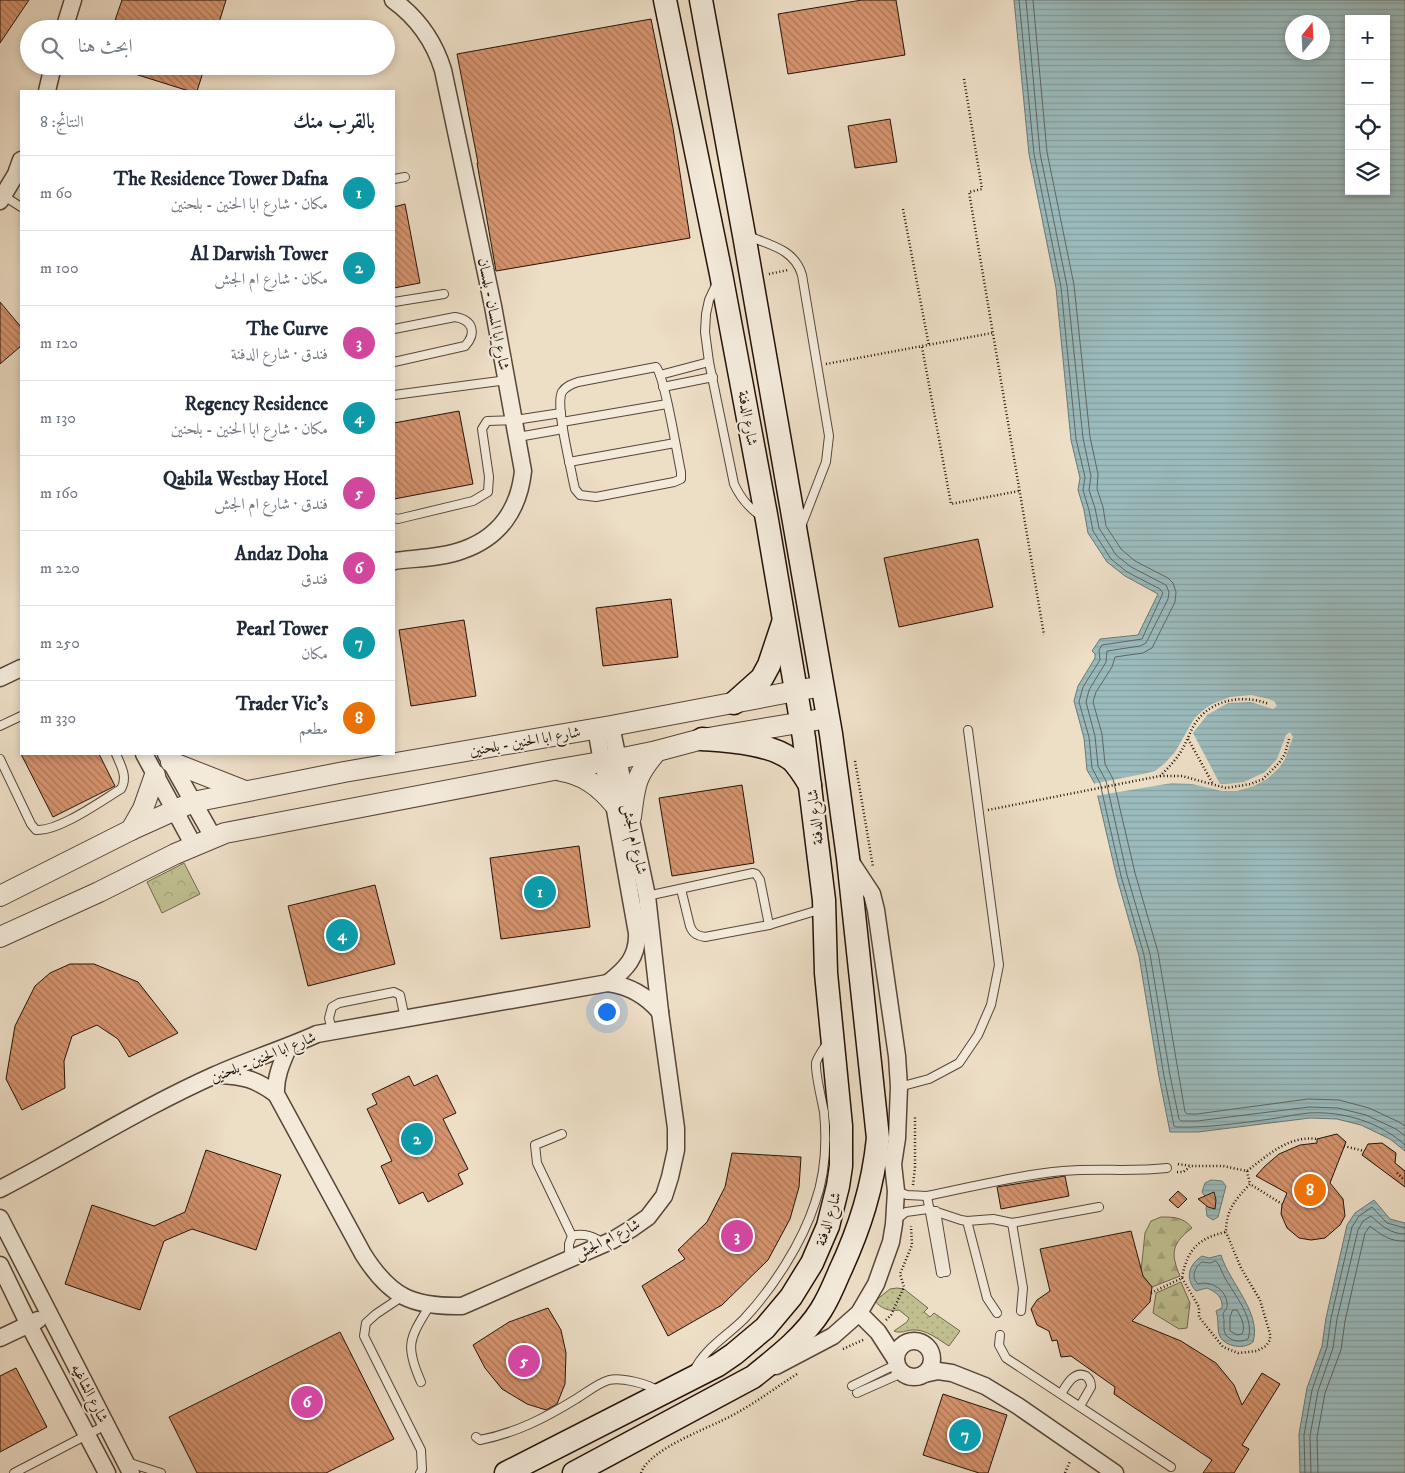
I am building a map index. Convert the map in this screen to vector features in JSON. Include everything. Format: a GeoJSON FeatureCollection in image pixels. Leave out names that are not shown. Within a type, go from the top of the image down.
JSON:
{"type":"FeatureCollection","features":[{"type":"Feature","properties":{"kind":"main road","name":"شارع الدفنة"},"geometry":{"type":"LineString","coordinates":[[506,1473],[690,1380],[734,1354],[765,1328],[791,1297],[806,1274],[821,1244],[834,1206],[841,1166],[841,1126],[826,973],[824,908],[802,723],[722,274],[665,0]]}},
{"type":"Feature","properties":{"kind":"main road","name":"شارع الدفنة"},"geometry":{"type":"LineString","coordinates":[[574,1473],[753,1377],[803,1333],[821,1310],[862,1218],[875,1170],[878,1138],[848,858],[828,718],[702,0]]}},
{"type":"Feature","properties":{"kind":"main road"},"geometry":{"type":"LineString","coordinates":[[734,703],[762,678],[784,622]]}},
{"type":"Feature","properties":{"kind":"main road"},"geometry":{"type":"LineString","coordinates":[[702,739],[746,744],[766,748],[781,754],[792,761],[811,786]]}},
{"type":"Feature","properties":{"kind":"main road"},"geometry":{"type":"LineString","coordinates":[[877,1128],[893,1164]]}},
{"type":"Feature","properties":{"kind":"street"},"geometry":{"type":"LineString","coordinates":[[67,20],[73,0]]}},
{"type":"Feature","properties":{"kind":"street","name":"شارع ابا المسان - بلمسان"},"geometry":{"type":"LineString","coordinates":[[395,561],[462,551],[476,545],[499,530],[514,505],[521,488],[524,471],[494,306],[443,70],[428,35],[400,2]]}},
{"type":"Feature","properties":{"kind":"street"},"geometry":{"type":"LineString","coordinates":[[47,90],[51,75]]}},
{"type":"Feature","properties":{"kind":"street"},"geometry":{"type":"LineString","coordinates":[[2,199],[20,162]]}},
{"type":"Feature","properties":{"kind":"street"},"geometry":{"type":"LineString","coordinates":[[0,678],[20,668]]}},
{"type":"Feature","properties":{"kind":"street","name":"شارع ابا الحنين - بلحنين"},"geometry":{"type":"LineString","coordinates":[[1,897],[132,830],[184,806],[245,791],[344,772],[603,727],[822,686]]}},
{"type":"Feature","properties":{"kind":"street"},"geometry":{"type":"LineString","coordinates":[[0,937],[214,837],[242,829],[610,761],[702,739],[828,718]]}},
{"type":"Feature","properties":{"kind":"street","name":"شارع ام الجش"},"geometry":{"type":"LineString","coordinates":[[214,1075],[250,1078],[276,1094],[375,1274],[392,1290],[411,1300],[430,1305],[462,1306],[603,1244],[632,1229],[648,1217],[664,1196],[670,1177],[676,1150],[676,1128],[647,896],[631,816],[610,761],[603,727]]}},
{"type":"Feature","properties":{"kind":"street"},"geometry":{"type":"LineString","coordinates":[[631,816],[634,790],[638,778],[644,766],[657,751]]}},
{"type":"Feature","properties":{"kind":"street"},"geometry":{"type":"LineString","coordinates":[[145,755],[155,775],[214,837]]}},
{"type":"Feature","properties":{"kind":"street"},"geometry":{"type":"LineString","coordinates":[[168,758],[245,791]]}},
{"type":"Feature","properties":{"kind":"street"},"geometry":{"type":"LineString","coordinates":[[168,758],[184,806],[194,846]]}},
{"type":"Feature","properties":{"kind":"street","name":"شارع ابا الحنين - بلحنين"},"geometry":{"type":"LineString","coordinates":[[608,983],[626,969],[638,943],[614,804],[610,761]]}},
{"type":"Feature","properties":{"kind":"street"},"geometry":{"type":"LineString","coordinates":[[554,770],[572,773],[588,780],[602,790],[614,804]]}},
{"type":"Feature","properties":{"kind":"street"},"geometry":{"type":"LineString","coordinates":[[132,830],[143,809],[155,775]]}},
{"type":"Feature","properties":{"kind":"street","name":"شارع الدفنة"},"geometry":{"type":"LineString","coordinates":[[753,1377],[832,1336],[859,1313],[876,1284],[891,1242],[896,1191],[893,1164],[897,1138],[899,1087],[896,1056],[876,910],[872,894],[848,858]]}},
{"type":"Feature","properties":{"kind":"street","name":"شارع ابا الحنين - بلحنين"},"geometry":{"type":"LineString","coordinates":[[0,1189],[145,1110],[214,1075],[317,1034],[608,983],[618,984],[646,997],[660,1012]]}},
{"type":"Feature","properties":{"kind":"street"},"geometry":{"type":"LineString","coordinates":[[276,1094],[277,1074],[289,1046]]}},
{"type":"Feature","properties":{"kind":"street","name":"شارع الشاغيه"},"geometry":{"type":"LineString","coordinates":[[0,1218],[128,1467]]}},
{"type":"Feature","properties":{"kind":"street","name":"شارع الشاغيه"},"geometry":{"type":"LineString","coordinates":[[0,1265],[28,1325],[107,1473]]}},
{"type":"Feature","properties":{"kind":"street"},"geometry":{"type":"LineString","coordinates":[[859,1313],[878,1332],[898,1366],[911,1376],[938,1372],[952,1373],[985,1386],[1018,1406],[1115,1473]]}},
{"type":"Feature","properties":{"kind":"street"},"geometry":{"type":"LineString","coordinates":[[0,1338],[49,1314]]}},
{"type":"Feature","properties":{"kind":"street"},"geometry":{"type":"LineString","coordinates":[[878,1332],[894,1339],[907,1342],[916,1341],[925,1344],[932,1356],[952,1373]]}},
{"type":"Feature","properties":{"kind":"street"},"geometry":{"type":"LineString","coordinates":[[898,1366],[898,1349],[907,1342]]}},
{"type":"Feature","properties":{"kind":"street"},"geometry":{"type":"LineString","coordinates":[[924,1374],[929,1368],[932,1356]]}},
{"type":"Feature","properties":{"kind":"lane"},"geometry":{"type":"LineString","coordinates":[[395,179],[405,177]]}},
{"type":"Feature","properties":{"kind":"lane"},"geometry":{"type":"LineString","coordinates":[[2,199],[20,207]]}},
{"type":"Feature","properties":{"kind":"lane"},"geometry":{"type":"LineString","coordinates":[[744,235],[786,252],[800,268],[818,366],[829,445],[826,462],[796,538]]}},
{"type":"Feature","properties":{"kind":"lane"},"geometry":{"type":"LineString","coordinates":[[722,274],[709,300],[706,314],[705,332],[709,362],[734,484],[740,497],[750,509],[767,520]]}},
{"type":"Feature","properties":{"kind":"lane"},"geometry":{"type":"LineString","coordinates":[[395,302],[444,294]]}},
{"type":"Feature","properties":{"kind":"lane"},"geometry":{"type":"LineString","coordinates":[[395,328],[455,317],[463,319],[469,324],[472,332],[470,340],[465,346],[395,362]]}},
{"type":"Feature","properties":{"kind":"lane"},"geometry":{"type":"LineString","coordinates":[[660,375],[709,362]]}},
{"type":"Feature","properties":{"kind":"lane"},"geometry":{"type":"LineString","coordinates":[[654,366],[660,375],[663,387],[681,479],[596,497],[580,495],[575,489],[561,413],[560,397],[563,391],[568,385],[654,366]]}},
{"type":"Feature","properties":{"kind":"lane"},"geometry":{"type":"LineString","coordinates":[[663,387],[713,377]]}},
{"type":"Feature","properties":{"kind":"lane"},"geometry":{"type":"LineString","coordinates":[[395,395],[507,380]]}},
{"type":"Feature","properties":{"kind":"lane"},"geometry":{"type":"LineString","coordinates":[[518,437],[563,425],[667,404]]}},
{"type":"Feature","properties":{"kind":"lane"},"geometry":{"type":"LineString","coordinates":[[395,518],[473,501],[488,492],[489,477],[482,429],[487,421],[515,420],[561,413]]}},
{"type":"Feature","properties":{"kind":"lane"},"geometry":{"type":"LineString","coordinates":[[570,462],[675,443]]}},
{"type":"Feature","properties":{"kind":"lane"},"geometry":{"type":"LineString","coordinates":[[0,726],[20,716]]}},
{"type":"Feature","properties":{"kind":"lane"},"geometry":{"type":"LineString","coordinates":[[899,1087],[928,1080],[958,1063],[978,1035],[992,1004],[999,965],[968,730]]}},
{"type":"Feature","properties":{"kind":"lane"},"geometry":{"type":"LineString","coordinates":[[0,759],[31,824],[36,830],[42,830],[74,817],[121,789],[125,776],[116,755]]}},
{"type":"Feature","properties":{"kind":"lane"},"geometry":{"type":"LineString","coordinates":[[647,896],[750,873],[756,874],[760,880],[769,925]]}},
{"type":"Feature","properties":{"kind":"lane"},"geometry":{"type":"LineString","coordinates":[[682,889],[692,931],[705,937],[769,925],[824,908]]}},
{"type":"Feature","properties":{"kind":"lane"},"geometry":{"type":"LineString","coordinates":[[332,1031],[329,1018],[332,1007],[339,1003],[394,992],[400,995],[404,1019]]}},
{"type":"Feature","properties":{"kind":"lane"},"geometry":{"type":"LineString","coordinates":[[562,1134],[535,1146],[537,1163],[572,1236],[569,1244],[569,1259]]}},
{"type":"Feature","properties":{"kind":"lane"},"geometry":{"type":"LineString","coordinates":[[896,1191],[907,1196],[927,1196],[1056,1172],[1084,1170],[1138,1171],[1167,1168]]}},
{"type":"Feature","properties":{"kind":"lane"},"geometry":{"type":"LineString","coordinates":[[927,1196],[932,1210],[944,1273]]}},
{"type":"Feature","properties":{"kind":"lane"},"geometry":{"type":"LineString","coordinates":[[894,1224],[906,1212],[932,1210],[967,1222],[993,1219],[1012,1223],[1099,1207]]}},
{"type":"Feature","properties":{"kind":"lane"},"geometry":{"type":"LineString","coordinates":[[967,1222],[985,1292],[997,1313]]}},
{"type":"Feature","properties":{"kind":"lane"},"geometry":{"type":"LineString","coordinates":[[1012,1223],[1024,1288],[1021,1311]]}},
{"type":"Feature","properties":{"kind":"lane"},"geometry":{"type":"LineString","coordinates":[[572,1236],[589,1236],[598,1239],[603,1244]]}},
{"type":"Feature","properties":{"kind":"lane"},"geometry":{"type":"LineString","coordinates":[[403,1296],[366,1323],[364,1336],[421,1450],[422,1470],[420,1473]]}},
{"type":"Feature","properties":{"kind":"lane"},"geometry":{"type":"LineString","coordinates":[[421,1382],[410,1353],[411,1341],[430,1305]]}},
{"type":"Feature","properties":{"kind":"lane"},"geometry":{"type":"LineString","coordinates":[[1000,1335],[999,1345],[1006,1358],[1170,1467]]}},
{"type":"Feature","properties":{"kind":"lane"},"geometry":{"type":"LineString","coordinates":[[852,1386],[898,1366]]}},
{"type":"Feature","properties":{"kind":"lane"},"geometry":{"type":"LineString","coordinates":[[857,1393],[898,1366]]}},
{"type":"Feature","properties":{"kind":"lane"},"geometry":{"type":"LineString","coordinates":[[1061,1394],[1075,1376],[1087,1376],[1091,1387],[1080,1406]]}},
{"type":"Feature","properties":{"kind":"lane"},"geometry":{"type":"LineString","coordinates":[[476,1437],[480,1440],[486,1439],[536,1423],[609,1380],[619,1379],[653,1387],[661,1394]]}},
{"type":"Feature","properties":{"kind":"lane"},"geometry":{"type":"LineString","coordinates":[[14,1473],[106,1425]]}},
{"type":"Feature","properties":{"kind":"lane"},"geometry":{"type":"LineString","coordinates":[[128,1467],[161,1473]]}},
{"type":"Feature","properties":{"kind":"path"},"geometry":{"type":"LineString","coordinates":[[964,79],[982,189],[969,192],[1044,635]]}},
{"type":"Feature","properties":{"kind":"path"},"geometry":{"type":"LineString","coordinates":[[903,209],[929,346]]}},
{"type":"Feature","properties":{"kind":"path"},"geometry":{"type":"LineString","coordinates":[[768,274],[800,268]]}},
{"type":"Feature","properties":{"kind":"path"},"geometry":{"type":"LineString","coordinates":[[818,366],[992,333]]}},
{"type":"Feature","properties":{"kind":"path"},"geometry":{"type":"LineString","coordinates":[[922,347],[951,504],[1019,491]]}},
{"type":"Feature","properties":{"kind":"path"},"geometry":{"type":"LineString","coordinates":[[1160,776],[1180,754],[1200,717],[1222,703],[1231,700],[1250,698],[1269,704]]}},
{"type":"Feature","properties":{"kind":"path"},"geometry":{"type":"LineString","coordinates":[[1188,739],[1214,785]]}},
{"type":"Feature","properties":{"kind":"path"},"geometry":{"type":"LineString","coordinates":[[979,812],[1160,776],[1182,776],[1226,788],[1237,787],[1263,779],[1285,754],[1289,739]]}},
{"type":"Feature","properties":{"kind":"path"},"geometry":{"type":"LineString","coordinates":[[1167,1168],[1181,1164],[1191,1166],[1222,1166],[1247,1171],[1289,1142],[1305,1137],[1317,1139]]}},
{"type":"Feature","properties":{"kind":"path"},"geometry":{"type":"LineString","coordinates":[[1344,1146],[1364,1151]]}},
{"type":"Feature","properties":{"kind":"path"},"geometry":{"type":"LineString","coordinates":[[1247,1171],[1250,1184],[1282,1204]]}},
{"type":"Feature","properties":{"kind":"path"},"geometry":{"type":"LineString","coordinates":[[1397,1173],[1403,1179]]}},
{"type":"Feature","properties":{"kind":"path"},"geometry":{"type":"LineString","coordinates":[[1226,1232],[1208,1236],[1195,1247],[1184,1268],[1182,1278],[1199,1307],[1199,1317],[1223,1347],[1238,1353],[1257,1351],[1266,1346],[1270,1340],[1270,1334],[1260,1300],[1241,1268],[1226,1232],[1226,1217],[1239,1196],[1250,1184]]}},
{"type":"Feature","properties":{"kind":"path"},"geometry":{"type":"LineString","coordinates":[[1151,1293],[1182,1278]]}},
{"type":"Feature","properties":{"kind":"path"},"geometry":{"type":"LineString","coordinates":[[641,1473],[643,1466],[670,1445],[732,1415],[804,1369]]}},
{"type":"Feature","properties":{"kind":"green space"},"geometry":{"type":"Polygon","coordinates":[[[184,863],[200,894],[162,913],[147,882],[184,863]]]}},
{"type":"Feature","properties":{"kind":"green space"},"geometry":{"type":"Polygon","coordinates":[[[1161,1217],[1182,1220],[1192,1228],[1180,1239],[1175,1249],[1175,1261],[1180,1276],[1152,1287],[1141,1271],[1145,1233],[1151,1221],[1161,1217]]]}},
{"type":"Feature","properties":{"kind":"green space"},"geometry":{"type":"Polygon","coordinates":[[[1181,1282],[1190,1303],[1187,1328],[1179,1329],[1153,1313],[1156,1293],[1181,1282]]]}},
{"type":"Feature","properties":{"kind":"green space"},"geometry":{"type":"Polygon","coordinates":[[[890,1289],[904,1289],[928,1308],[924,1312],[930,1317],[934,1313],[960,1331],[949,1346],[923,1331],[894,1331],[907,1322],[909,1318],[899,1310],[886,1309],[875,1301],[890,1289]]]}},
{"type":"Feature","properties":{"kind":"water"},"geometry":{"type":"Polygon","coordinates":[[[1014,0],[1405,0],[1405,1151],[1390,1139],[1361,1125],[1337,1119],[1310,1118],[1198,1132],[1170,1132],[1139,956],[1117,878],[1095,784],[1087,770],[1084,738],[1074,701],[1078,686],[1095,658],[1095,654],[1092,651],[1100,639],[1138,635],[1158,594],[1125,576],[1107,562],[1088,533],[1078,490],[1080,478],[1071,440],[1056,288],[1029,154],[1014,0]]]}},
{"type":"Feature","properties":{"kind":"water"},"geometry":{"type":"Polygon","coordinates":[[[1211,1180],[1222,1181],[1226,1186],[1218,1217],[1213,1220],[1207,1216],[1206,1208],[1209,1198],[1202,1192],[1205,1183],[1211,1180]]]}},
{"type":"Feature","properties":{"kind":"water"},"geometry":{"type":"Polygon","coordinates":[[[1374,1200],[1390,1219],[1405,1223],[1405,1473],[1300,1473],[1299,1434],[1307,1388],[1322,1346],[1326,1318],[1347,1225],[1355,1213],[1374,1200]]]}},
{"type":"Feature","properties":{"kind":"water"},"geometry":{"type":"Polygon","coordinates":[[[1221,1255],[1253,1320],[1255,1331],[1253,1342],[1244,1346],[1234,1346],[1221,1338],[1218,1331],[1216,1311],[1222,1308],[1222,1304],[1216,1293],[1207,1288],[1196,1291],[1190,1282],[1191,1268],[1197,1260],[1202,1256],[1209,1258],[1221,1255]]]}},
{"type":"Feature","properties":{"kind":"pier"},"geometry":{"type":"Polygon","coordinates":[[[1251,695],[1274,701],[1277,706],[1273,709],[1251,702],[1228,703],[1207,715],[1193,733],[1220,784],[1226,784],[1244,782],[1265,772],[1277,759],[1286,735],[1290,732],[1293,737],[1285,759],[1279,768],[1267,779],[1254,786],[1237,791],[1222,791],[1192,784],[1172,783],[1095,796],[1092,784],[1155,771],[1175,752],[1194,719],[1212,704],[1230,697],[1251,695]]]}},
{"type":"Feature","properties":{"kind":"building"},"geometry":{"type":"Polygon","coordinates":[[[0,0],[29,0],[0,43],[0,0]]]}},
{"type":"Feature","properties":{"kind":"building"},"geometry":{"type":"Polygon","coordinates":[[[122,0],[226,0],[220,20],[115,20],[122,0]]]}},
{"type":"Feature","properties":{"kind":"building"},"geometry":{"type":"Polygon","coordinates":[[[862,0],[896,0],[905,55],[788,74],[778,14],[862,0]]]}},
{"type":"Feature","properties":{"kind":"building"},"geometry":{"type":"Polygon","coordinates":[[[651,19],[673,128],[690,238],[496,271],[457,54],[651,19]]]}},
{"type":"Feature","properties":{"kind":"building"},"geometry":{"type":"Polygon","coordinates":[[[138,75],[202,75],[197,90],[186,90],[138,75]]]}},
{"type":"Feature","properties":{"kind":"building"},"geometry":{"type":"Polygon","coordinates":[[[890,119],[897,162],[855,168],[848,126],[890,119]]]}},
{"type":"Feature","properties":{"kind":"building"},"geometry":{"type":"Polygon","coordinates":[[[405,204],[420,283],[395,288],[395,207],[405,204]]]}},
{"type":"Feature","properties":{"kind":"building"},"geometry":{"type":"Polygon","coordinates":[[[0,302],[20,326],[20,347],[0,364],[0,302]]]}},
{"type":"Feature","properties":{"kind":"building"},"geometry":{"type":"Polygon","coordinates":[[[459,411],[473,484],[395,499],[395,423],[459,411]]]}},
{"type":"Feature","properties":{"kind":"building"},"geometry":{"type":"Polygon","coordinates":[[[978,539],[993,607],[899,627],[884,558],[978,539]]]}},
{"type":"Feature","properties":{"kind":"building"},"geometry":{"type":"Polygon","coordinates":[[[671,599],[678,657],[603,666],[596,608],[671,599]]]}},
{"type":"Feature","properties":{"kind":"building"},"geometry":{"type":"Polygon","coordinates":[[[464,620],[476,696],[411,706],[399,630],[464,620]]]}},
{"type":"Feature","properties":{"kind":"building"},"geometry":{"type":"Polygon","coordinates":[[[22,755],[100,755],[115,786],[53,817],[22,755]]]}},
{"type":"Feature","properties":{"kind":"building"},"geometry":{"type":"Polygon","coordinates":[[[742,785],[754,863],[672,876],[659,798],[742,785]]]}},
{"type":"Feature","properties":{"kind":"building"},"geometry":{"type":"Polygon","coordinates":[[[579,846],[590,927],[501,939],[490,858],[579,846]]]}},
{"type":"Feature","properties":{"kind":"building"},"geometry":{"type":"Polygon","coordinates":[[[375,885],[395,964],[308,986],[288,906],[375,885]]]}},
{"type":"Feature","properties":{"kind":"building"},"geometry":{"type":"Polygon","coordinates":[[[70,964],[94,964],[138,982],[178,1033],[129,1057],[118,1039],[97,1025],[72,1036],[64,1061],[65,1088],[22,1110],[6,1079],[15,1026],[35,986],[50,973],[70,964]]]}},
{"type":"Feature","properties":{"kind":"building"},"geometry":{"type":"Polygon","coordinates":[[[437,1075],[456,1113],[443,1119],[468,1169],[458,1174],[463,1184],[428,1202],[423,1192],[399,1204],[381,1166],[392,1161],[367,1109],[377,1104],[372,1094],[409,1076],[414,1086],[437,1075]]]}},
{"type":"Feature","properties":{"kind":"building"},"geometry":{"type":"Polygon","coordinates":[[[1337,1134],[1346,1142],[1330,1183],[1343,1199],[1345,1216],[1340,1225],[1325,1238],[1311,1240],[1299,1238],[1287,1228],[1281,1214],[1282,1205],[1287,1193],[1256,1176],[1279,1154],[1300,1145],[1317,1143],[1317,1139],[1337,1134]]]}},
{"type":"Feature","properties":{"kind":"building"},"geometry":{"type":"Polygon","coordinates":[[[1382,1143],[1396,1153],[1395,1163],[1405,1171],[1405,1187],[1362,1155],[1368,1144],[1382,1143]]]}},
{"type":"Feature","properties":{"kind":"building"},"geometry":{"type":"Polygon","coordinates":[[[206,1150],[281,1175],[256,1250],[192,1229],[164,1241],[140,1310],[65,1284],[92,1205],[154,1226],[185,1212],[206,1150]]]}},
{"type":"Feature","properties":{"kind":"building"},"geometry":{"type":"Polygon","coordinates":[[[732,1153],[801,1157],[799,1187],[790,1219],[768,1260],[722,1305],[668,1336],[642,1286],[685,1259],[678,1250],[707,1222],[725,1187],[732,1153]]]}},
{"type":"Feature","properties":{"kind":"building"},"geometry":{"type":"Polygon","coordinates":[[[1065,1176],[1069,1196],[1001,1209],[997,1187],[1065,1176]]]}},
{"type":"Feature","properties":{"kind":"building"},"geometry":{"type":"Polygon","coordinates":[[[1178,1191],[1187,1199],[1178,1208],[1169,1200],[1178,1191]]]}},
{"type":"Feature","properties":{"kind":"building"},"geometry":{"type":"Polygon","coordinates":[[[1214,1192],[1216,1200],[1215,1209],[1208,1207],[1198,1199],[1214,1192]]]}},
{"type":"Feature","properties":{"kind":"building"},"geometry":{"type":"Polygon","coordinates":[[[1131,1231],[1143,1276],[1152,1287],[1150,1302],[1132,1321],[1181,1341],[1216,1363],[1234,1385],[1242,1405],[1262,1373],[1280,1384],[1242,1445],[1249,1449],[1234,1473],[1203,1473],[1212,1460],[1114,1394],[1115,1387],[1071,1356],[1061,1357],[1057,1340],[1052,1341],[1049,1331],[1037,1325],[1031,1309],[1037,1300],[1050,1291],[1040,1249],[1131,1231]]]}},
{"type":"Feature","properties":{"kind":"building"},"geometry":{"type":"Polygon","coordinates":[[[548,1308],[561,1330],[566,1353],[565,1384],[557,1404],[546,1410],[527,1404],[502,1389],[485,1368],[473,1345],[509,1322],[548,1308]]]}},
{"type":"Feature","properties":{"kind":"building"},"geometry":{"type":"Polygon","coordinates":[[[340,1332],[394,1439],[326,1473],[197,1473],[169,1417],[340,1332]]]}},
{"type":"Feature","properties":{"kind":"building"},"geometry":{"type":"Polygon","coordinates":[[[16,1368],[47,1427],[0,1452],[0,1376],[16,1368]]]}},
{"type":"Feature","properties":{"kind":"building"},"geometry":{"type":"Polygon","coordinates":[[[943,1394],[1007,1415],[988,1473],[979,1473],[923,1455],[943,1394]]]}},
{"type":"Feature","properties":{"kind":"place","name":"The Residence Tower Dafna"},"geometry":{"type":"Point","coordinates":[540,892]}},
{"type":"Feature","properties":{"kind":"place","name":"Regency Residence"},"geometry":{"type":"Point","coordinates":[342,935]}},
{"type":"Feature","properties":{"kind":"place","name":"Al Darwish Tower"},"geometry":{"type":"Point","coordinates":[417,1139]}},
{"type":"Feature","properties":{"kind":"place","name":"Trader Vic's"},"geometry":{"type":"Point","coordinates":[1310,1190]}},
{"type":"Feature","properties":{"kind":"place","name":"The Curve"},"geometry":{"type":"Point","coordinates":[737,1236]}},
{"type":"Feature","properties":{"kind":"place","name":"Qabila Westbay Hotel"},"geometry":{"type":"Point","coordinates":[524,1361]}},
{"type":"Feature","properties":{"kind":"place","name":"Andaz Doha"},"geometry":{"type":"Point","coordinates":[307,1402]}},
{"type":"Feature","properties":{"kind":"place","name":"Pearl Tower"},"geometry":{"type":"Point","coordinates":[965,1435]}}]}
